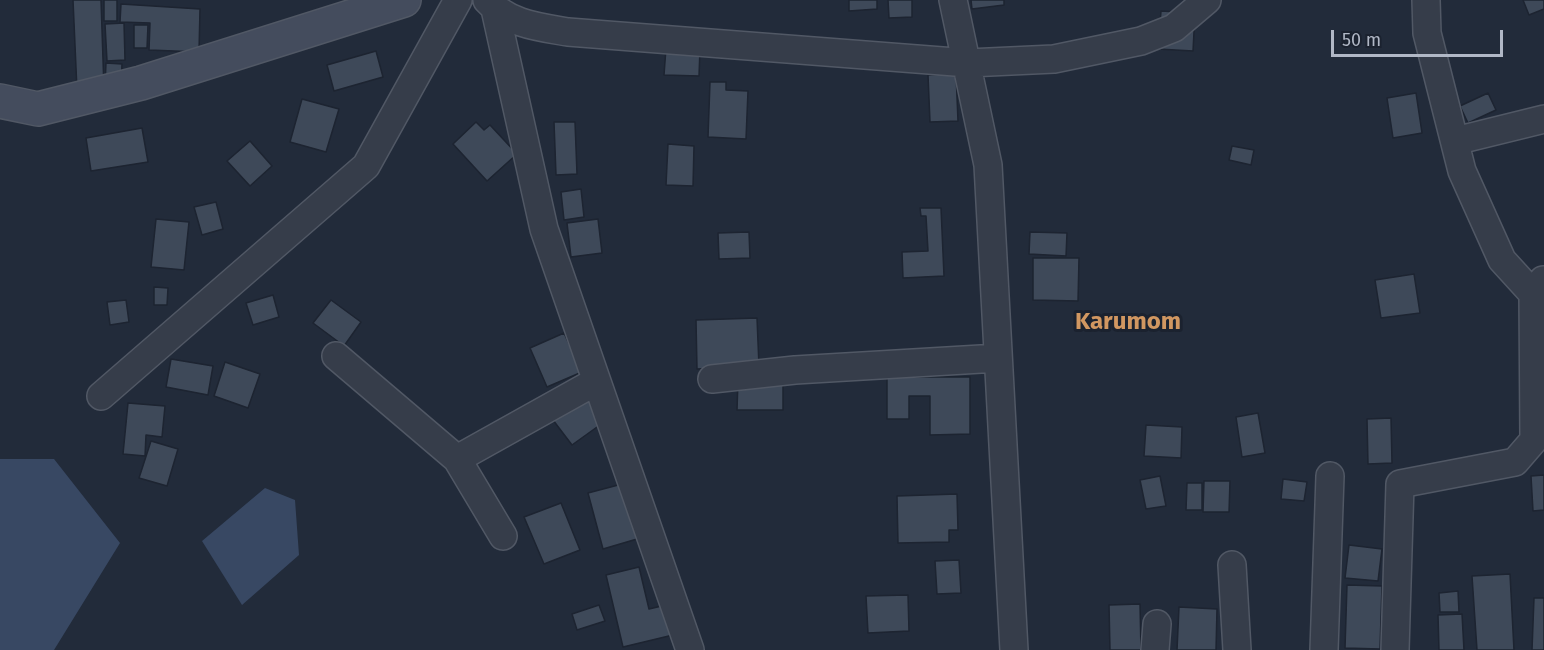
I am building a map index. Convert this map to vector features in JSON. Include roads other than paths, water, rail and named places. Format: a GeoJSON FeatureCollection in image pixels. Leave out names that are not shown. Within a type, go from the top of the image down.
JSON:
{"type":"FeatureCollection","features":[{"type":"Feature","properties":{"kind":"main road"},"geometry":{"type":"LineString","coordinates":[[0,101],[38,109],[141,83],[405,0]]}},
{"type":"Feature","properties":{"kind":"street"},"geometry":{"type":"LineString","coordinates":[[101,396],[366,166],[458,0]]}},
{"type":"Feature","properties":{"kind":"street"},"geometry":{"type":"LineString","coordinates":[[953,0],[988,165],[1014,650]]}},
{"type":"Feature","properties":{"kind":"street"},"geometry":{"type":"LineString","coordinates":[[491,5],[523,24],[568,32],[968,63],[1054,58],[1141,41],[1174,28],[1207,0]]}},
{"type":"Feature","properties":{"kind":"street"},"geometry":{"type":"LineString","coordinates":[[1395,650],[1400,484],[1515,462],[1539,442],[1539,286],[1503,260],[1462,171],[1427,33],[1426,0]]}},
{"type":"Feature","properties":{"kind":"street"},"geometry":{"type":"LineString","coordinates":[[491,5],[544,230],[690,650]]}},
{"type":"Feature","properties":{"kind":"street"},"geometry":{"type":"LineString","coordinates":[[1455,141],[1544,119]]}},
{"type":"Feature","properties":{"kind":"street"},"geometry":{"type":"LineString","coordinates":[[336,356],[457,459],[503,536]]}},
{"type":"Feature","properties":{"kind":"street"},"geometry":{"type":"LineString","coordinates":[[712,379],[795,370],[998,358]]}},
{"type":"Feature","properties":{"kind":"street"},"geometry":{"type":"LineString","coordinates":[[457,459],[595,382]]}},
{"type":"Feature","properties":{"kind":"street"},"geometry":{"type":"LineString","coordinates":[[1324,650],[1330,476]]}},
{"type":"Feature","properties":{"kind":"street"},"geometry":{"type":"LineString","coordinates":[[1233,566],[1237,650]]}},
{"type":"Feature","properties":{"kind":"water"},"geometry":{"type":"Polygon","coordinates":[[[0,459],[54,459],[120,543],[54,650],[0,650],[0,459]]]}},
{"type":"Feature","properties":{"kind":"water"},"geometry":{"type":"Polygon","coordinates":[[[265,488],[295,500],[299,555],[242,605],[202,541],[265,488]]]}},
{"type":"Feature","properties":{"kind":"district","name":"Karumom"},"geometry":{"type":"Point","coordinates":[1128,322]}}]}
